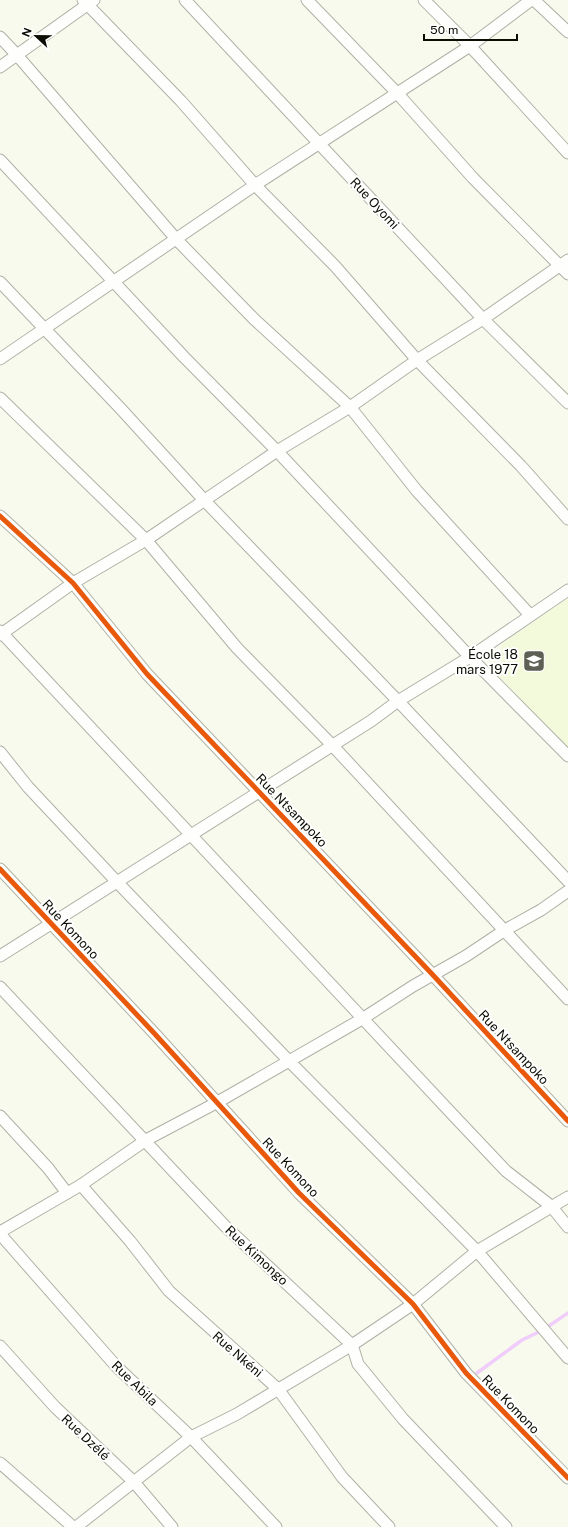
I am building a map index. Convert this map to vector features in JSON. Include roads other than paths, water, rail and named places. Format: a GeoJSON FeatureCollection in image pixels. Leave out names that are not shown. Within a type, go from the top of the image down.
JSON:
{"type":"FeatureCollection","features":[{"type":"Feature","properties":{"kind":"street","name":"Rue Oyomi"},"geometry":{"type":"LineString","coordinates":[[185,0],[484,319],[568,403]]}},
{"type":"Feature","properties":{"kind":"street"},"geometry":{"type":"LineString","coordinates":[[306,0],[398,94],[473,178],[564,262],[568,274]]}},
{"type":"Feature","properties":{"kind":"street"},"geometry":{"type":"LineString","coordinates":[[424,0],[470,46],[568,153]]}},
{"type":"Feature","properties":{"kind":"street"},"geometry":{"type":"LineString","coordinates":[[0,359],[255,186],[470,46],[533,0],[568,32]]}},
{"type":"Feature","properties":{"kind":"street"},"geometry":{"type":"LineString","coordinates":[[0,67],[88,2],[181,101],[255,186],[335,266],[417,360],[521,466],[568,519]]}},
{"type":"Feature","properties":{"kind":"street"},"geometry":{"type":"LineString","coordinates":[[0,38],[16,54],[177,240],[254,319],[350,407],[417,491],[530,615]]}},
{"type":"Feature","properties":{"kind":"street"},"geometry":{"type":"LineString","coordinates":[[0,160],[113,283],[277,451],[470,656],[568,756]]}},
{"type":"Feature","properties":{"kind":"street"},"geometry":{"type":"LineString","coordinates":[[564,262],[484,319],[417,360],[350,407],[277,451],[146,540],[73,583],[1,633],[506,1171],[551,1206],[568,1227]]}},
{"type":"Feature","properties":{"kind":"street"},"geometry":{"type":"LineString","coordinates":[[0,282],[204,500],[398,701],[568,881]]}},
{"type":"Feature","properties":{"kind":"street"},"geometry":{"type":"LineString","coordinates":[[0,398],[146,540],[237,648],[332,744],[568,999]]}},
{"type":"Feature","properties":{"kind":"street","name":"Rue Ntsampoko"},"geometry":{"type":"LineString","coordinates":[[0,516],[73,583],[147,674],[432,974],[568,1121]]}},
{"type":"Feature","properties":{"kind":"street"},"geometry":{"type":"LineString","coordinates":[[0,956],[332,744],[371,721],[398,701],[470,656],[568,590]]}},
{"type":"Feature","properties":{"kind":"street"},"geometry":{"type":"LineString","coordinates":[[0,752],[28,787],[117,882],[289,1061],[477,1251],[568,1358]]}},
{"type":"Feature","properties":{"kind":"street","name":"Rue Komono"},"geometry":{"type":"LineString","coordinates":[[0,869],[154,1033],[299,1193],[413,1304],[466,1373],[568,1478]]}},
{"type":"Feature","properties":{"kind":"street"},"geometry":{"type":"LineString","coordinates":[[0,1233],[81,1185],[146,1140],[216,1103],[362,1019],[432,974],[466,956],[505,930],[541,910],[568,891]]}},
{"type":"Feature","properties":{"kind":"street","name":"Rue Kimongo"},"geometry":{"type":"LineString","coordinates":[[0,987],[146,1140],[225,1226],[352,1345],[358,1364],[404,1419],[506,1527]]}},
{"type":"Feature","properties":{"kind":"street"},"geometry":{"type":"LineString","coordinates":[[0,1116],[48,1168],[67,1193]]}},
{"type":"Feature","properties":{"kind":"street","name":"Rue Nkéni"},"geometry":{"type":"LineString","coordinates":[[81,1185],[130,1241],[168,1291],[278,1389],[342,1477],[389,1527]]}},
{"type":"Feature","properties":{"kind":"street"},"geometry":{"type":"LineString","coordinates":[[0,1463],[74,1527],[191,1437],[237,1414],[352,1345],[413,1304],[477,1251],[568,1197]]}},
{"type":"Feature","properties":{"kind":"street","name":"Rue Abila"},"geometry":{"type":"LineString","coordinates":[[0,1233],[116,1366],[191,1437],[276,1527]]}},
{"type":"Feature","properties":{"kind":"street","name":"Rue Dzélé"},"geometry":{"type":"LineString","coordinates":[[0,1346],[55,1407],[134,1482],[172,1527]]}},
{"type":"Feature","properties":{"kind":"waterway"},"geometry":{"type":"LineString","coordinates":[[477,1373],[522,1340],[543,1330],[568,1313]]}},
{"type":"Feature","properties":{"kind":"place","name":"École 18 mars 1977"},"geometry":{"type":"Point","coordinates":[534,661]}}]}
